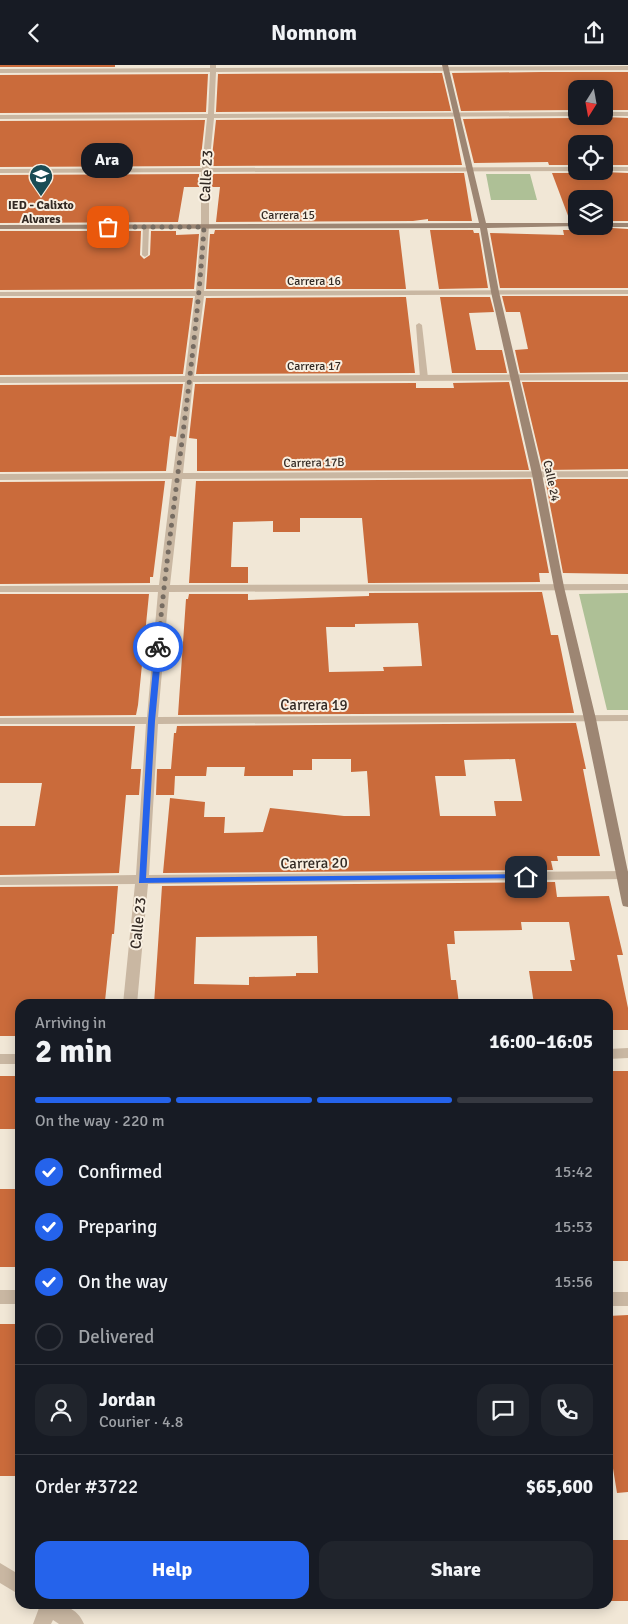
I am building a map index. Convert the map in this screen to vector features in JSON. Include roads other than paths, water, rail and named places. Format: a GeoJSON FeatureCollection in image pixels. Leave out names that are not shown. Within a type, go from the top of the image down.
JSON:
{"type":"FeatureCollection","features":[{"type":"Feature","properties":{"kind":"street"},"geometry":{"type":"LineString","coordinates":[[0,71],[213,67],[628,68]]}},
{"type":"Feature","properties":{"kind":"street","name":"Calle 23"},"geometry":{"type":"LineString","coordinates":[[130,999],[142,881],[152,721],[164,588],[200,292],[205,171],[211,116],[213,67]]}},
{"type":"Feature","properties":{"kind":"street","name":"Calle 24"},"geometry":{"type":"LineString","coordinates":[[445,67],[483,225],[495,292],[537,474],[559,587],[625,875],[628,903]]}},
{"type":"Feature","properties":{"kind":"street"},"geometry":{"type":"LineString","coordinates":[[0,117],[568,114]]}},
{"type":"Feature","properties":{"kind":"street"},"geometry":{"type":"LineString","coordinates":[[613,114],[628,114]]}},
{"type":"Feature","properties":{"kind":"street"},"geometry":{"type":"LineString","coordinates":[[0,171],[568,169]]}},
{"type":"Feature","properties":{"kind":"street"},"geometry":{"type":"LineString","coordinates":[[613,169],[628,169]]}},
{"type":"Feature","properties":{"kind":"street","name":"Carrera 15"},"geometry":{"type":"LineString","coordinates":[[0,227],[568,225]]}},
{"type":"Feature","properties":{"kind":"street"},"geometry":{"type":"LineString","coordinates":[[613,225],[628,225]]}},
{"type":"Feature","properties":{"kind":"street","name":"Carrera 16"},"geometry":{"type":"LineString","coordinates":[[0,294],[628,292]]}},
{"type":"Feature","properties":{"kind":"street","name":"Carrera 17"},"geometry":{"type":"LineString","coordinates":[[0,380],[628,377]]}},
{"type":"Feature","properties":{"kind":"street","name":"Carrera 17B"},"geometry":{"type":"LineString","coordinates":[[0,477],[628,474]]}},
{"type":"Feature","properties":{"kind":"street"},"geometry":{"type":"LineString","coordinates":[[0,589],[628,587]]}},
{"type":"Feature","properties":{"kind":"street","name":"Carrera 19"},"geometry":{"type":"LineString","coordinates":[[0,721],[628,718]]}},
{"type":"Feature","properties":{"kind":"street","name":"Carrera 20"},"geometry":{"type":"LineString","coordinates":[[0,881],[625,875]]}},
{"type":"Feature","properties":{"kind":"street"},"geometry":{"type":"LineString","coordinates":[[613,1053],[628,1053]]}},
{"type":"Feature","properties":{"kind":"street"},"geometry":{"type":"LineString","coordinates":[[0,1059],[15,1059]]}},
{"type":"Feature","properties":{"kind":"street"},"geometry":{"type":"LineString","coordinates":[[0,1297],[15,1297]]}},
{"type":"Feature","properties":{"kind":"street"},"geometry":{"type":"LineString","coordinates":[[613,1299],[628,1299]]}},
{"type":"Feature","properties":{"kind":"street"},"geometry":{"type":"LineString","coordinates":[[0,1572],[15,1582]]}},
{"type":"Feature","properties":{"kind":"street"},"geometry":{"type":"LineString","coordinates":[[42,1624],[47,1609]]}},
{"type":"Feature","properties":{"kind":"street"},"geometry":{"type":"LineString","coordinates":[[56,1609],[75,1624]]}},
{"type":"Feature","properties":{"kind":"lane"},"geometry":{"type":"LineString","coordinates":[[144,255],[146,227]]}},
{"type":"Feature","properties":{"kind":"lane"},"geometry":{"type":"LineString","coordinates":[[419,325],[424,378]]}},
{"type":"Feature","properties":{"kind":"place","name":"IED - Calixto Alvares"},"geometry":{"type":"Point","coordinates":[41,197]}},
{"type":"Feature","properties":{"kind":"place","name":"Ara"},"geometry":{"type":"Point","coordinates":[108,227]}}]}
